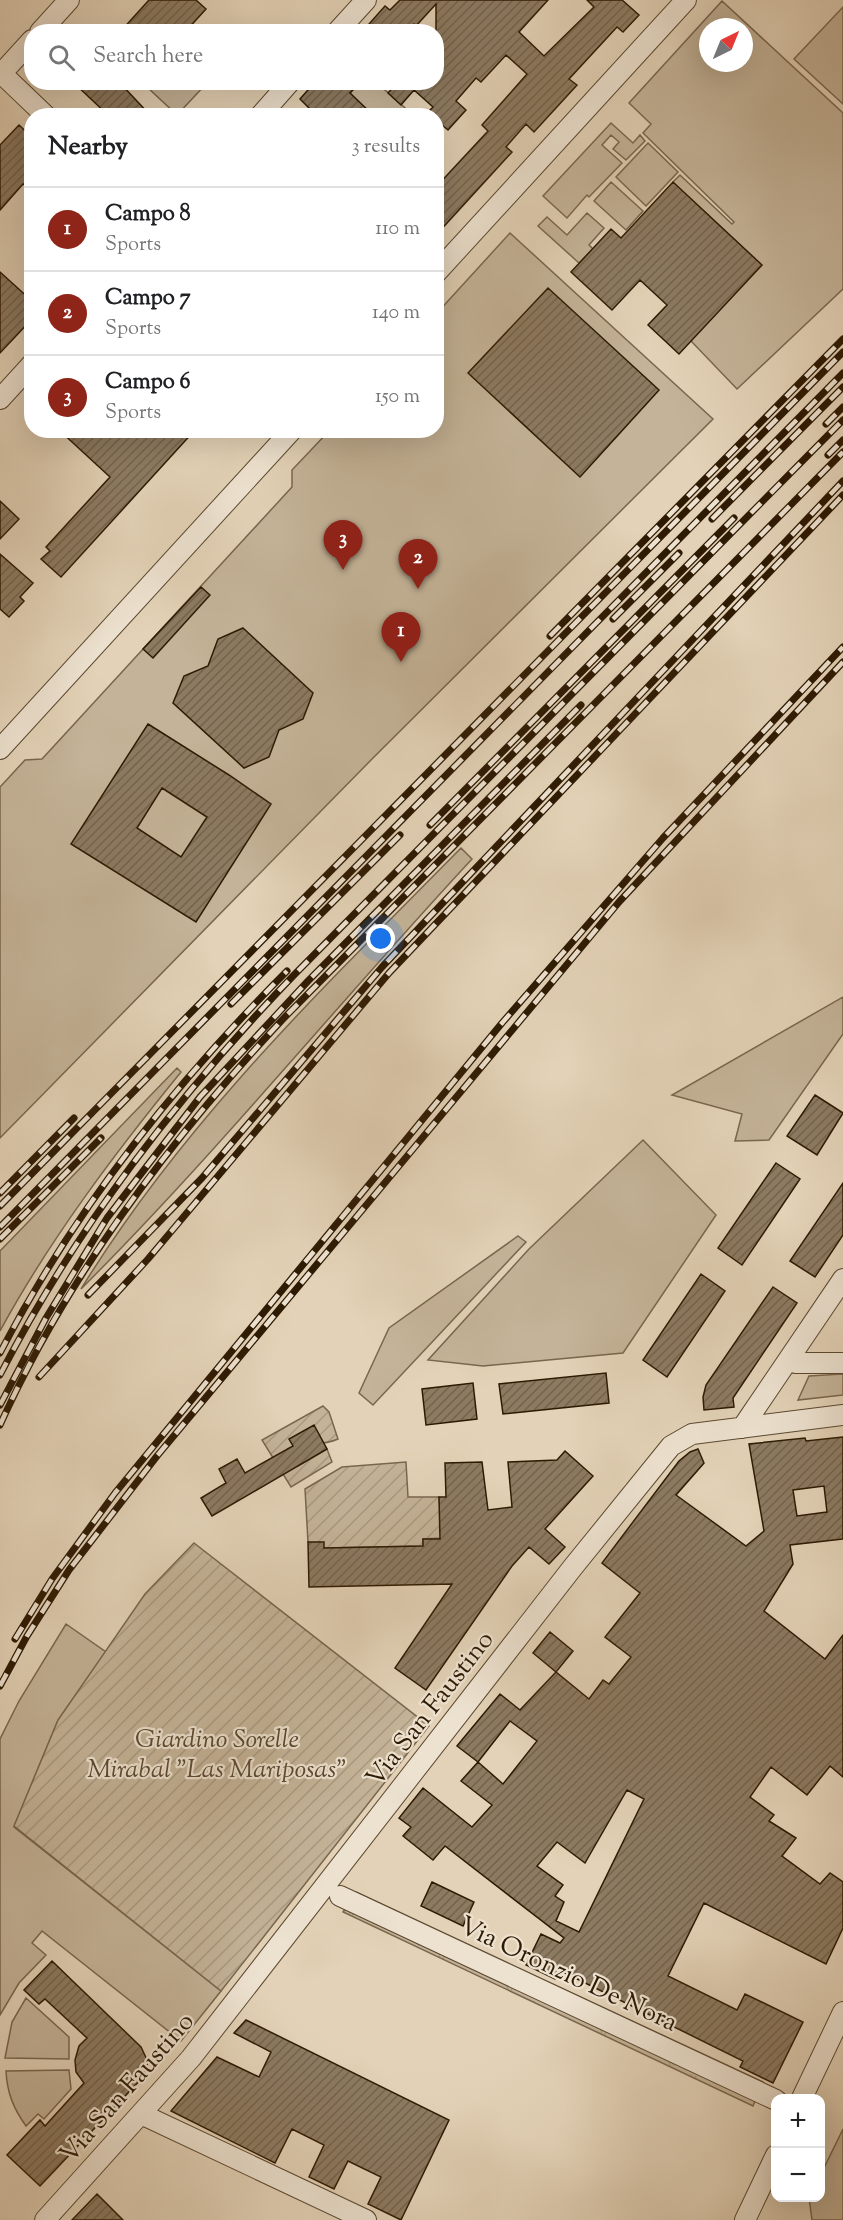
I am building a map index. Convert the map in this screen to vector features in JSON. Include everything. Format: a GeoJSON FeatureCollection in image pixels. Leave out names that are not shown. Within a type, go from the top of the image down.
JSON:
{"type":"FeatureCollection","features":[{"type":"Feature","properties":{"kind":"street"},"geometry":{"type":"LineString","coordinates":[[47,24],[69,0]]}},
{"type":"Feature","properties":{"kind":"street"},"geometry":{"type":"LineString","coordinates":[[344,24],[366,0]]}},
{"type":"Feature","properties":{"kind":"street"},"geometry":{"type":"LineString","coordinates":[[444,264],[686,0]]}},
{"type":"Feature","properties":{"kind":"street"},"geometry":{"type":"LineString","coordinates":[[24,49],[1,74],[37,108]]}},
{"type":"Feature","properties":{"kind":"street"},"geometry":{"type":"LineString","coordinates":[[267,108],[283,90]]}},
{"type":"Feature","properties":{"kind":"street"},"geometry":{"type":"LineString","coordinates":[[0,399],[24,373]]}},
{"type":"Feature","properties":{"kind":"street"},"geometry":{"type":"LineString","coordinates":[[0,749],[285,438]]}},
{"type":"Feature","properties":{"kind":"street"},"geometry":{"type":"LineString","coordinates":[[742,1428],[843,1279]]}},
{"type":"Feature","properties":{"kind":"street"},"geometry":{"type":"LineString","coordinates":[[795,1363],[843,1363]]}},
{"type":"Feature","properties":{"kind":"street","name":"Via San Faustino"},"geometry":{"type":"LineString","coordinates":[[45,2220],[190,2058],[670,1446],[692,1434],[843,1415]]}},
{"type":"Feature","properties":{"kind":"street","name":"Via Oronzio De Nora"},"geometry":{"type":"LineString","coordinates":[[340,1896],[771,2098]]}},
{"type":"Feature","properties":{"kind":"street"},"geometry":{"type":"LineString","coordinates":[[804,2094],[843,2012]]}},
{"type":"Feature","properties":{"kind":"street"},"geometry":{"type":"LineString","coordinates":[[141,2114],[366,2220]]}},
{"type":"Feature","properties":{"kind":"street"},"geometry":{"type":"LineString","coordinates":[[745,2220],[771,2165]]}},
{"type":"Feature","properties":{"kind":"green space"},"geometry":{"type":"Polygon","coordinates":[[[722,1],[740,18],[706,18],[722,1]]]}},
{"type":"Feature","properties":{"kind":"green space"},"geometry":{"type":"Polygon","coordinates":[[[843,7],[843,104],[794,59],[843,7]]]}},
{"type":"Feature","properties":{"kind":"green space"},"geometry":{"type":"Polygon","coordinates":[[[699,26],[699,72],[753,72],[753,30],[843,113],[843,289],[737,389],[691,341],[673,182],[680,175],[732,224],[734,222],[643,133],[651,124],[629,103],[699,26]]]}},
{"type":"Feature","properties":{"kind":"green space"},"geometry":{"type":"Polygon","coordinates":[[[150,90],[200,90],[184,108],[170,108],[150,90]]]}},
{"type":"Feature","properties":{"kind":"green space"},"geometry":{"type":"Polygon","coordinates":[[[353,90],[385,90],[405,108],[360,108],[350,93],[353,90]]]}},
{"type":"Feature","properties":{"kind":"green space"},"geometry":{"type":"Polygon","coordinates":[[[611,123],[633,143],[640,135],[645,141],[626,160],[613,149],[619,142],[611,135],[602,145],[622,163],[589,197],[587,195],[567,218],[543,196],[611,123]]]}},
{"type":"Feature","properties":{"kind":"green space"},"geometry":{"type":"Polygon","coordinates":[[[648,143],[678,172],[646,206],[616,177],[648,143]]]}},
{"type":"Feature","properties":{"kind":"green space"},"geometry":{"type":"Polygon","coordinates":[[[611,182],[643,211],[626,230],[594,201],[611,182]]]}},
{"type":"Feature","properties":{"kind":"green space"},"geometry":{"type":"Polygon","coordinates":[[[587,213],[604,228],[589,245],[593,249],[579,263],[538,226],[547,217],[567,235],[587,213]]]}},
{"type":"Feature","properties":{"kind":"green space"},"geometry":{"type":"Polygon","coordinates":[[[510,233],[713,419],[371,760],[0,1138],[0,787],[25,760],[42,759],[292,487],[292,470],[322,438],[444,438],[444,305],[510,233]]]}},
{"type":"Feature","properties":{"kind":"green space"},"geometry":{"type":"Polygon","coordinates":[[[461,848],[472,859],[181,1184],[81,1289],[165,1168],[211,1112],[308,1004],[461,848]]]}},
{"type":"Feature","properties":{"kind":"green space"},"geometry":{"type":"Polygon","coordinates":[[[843,997],[843,1034],[769,1140],[735,1141],[742,1114],[672,1095],[843,997]]]}},
{"type":"Feature","properties":{"kind":"green space"},"geometry":{"type":"Polygon","coordinates":[[[177,1068],[181,1072],[84,1197],[40,1263],[0,1331],[0,1251],[177,1068]]]}},
{"type":"Feature","properties":{"kind":"green space"},"geometry":{"type":"Polygon","coordinates":[[[643,1140],[716,1215],[623,1353],[483,1366],[428,1360],[529,1249],[643,1140]]]}},
{"type":"Feature","properties":{"kind":"green space"},"geometry":{"type":"Polygon","coordinates":[[[518,1236],[526,1242],[373,1405],[359,1393],[389,1328],[518,1236]]]}},
{"type":"Feature","properties":{"kind":"green space"},"geometry":{"type":"Polygon","coordinates":[[[843,1374],[843,1395],[798,1400],[809,1376],[843,1374]]]}},
{"type":"Feature","properties":{"kind":"green space"},"geometry":{"type":"Polygon","coordinates":[[[323,1406],[329,1412],[338,1439],[288,1449],[298,1466],[327,1449],[332,1462],[291,1487],[262,1440],[323,1406]]]}},
{"type":"Feature","properties":{"kind":"green space"},"geometry":{"type":"Polygon","coordinates":[[[406,1462],[408,1497],[439,1497],[442,1538],[423,1539],[423,1546],[324,1548],[308,1542],[305,1489],[342,1467],[406,1462]]]}},
{"type":"Feature","properties":{"kind":"green space","name":"Giardino Sorelle Mirabal \"Las Mariposas\""},"geometry":{"type":"Polygon","coordinates":[[[194,1543],[429,1726],[221,1991],[14,1826],[58,1720],[145,1594],[194,1543]]]}},
{"type":"Feature","properties":{"kind":"green space"},"geometry":{"type":"Polygon","coordinates":[[[66,1624],[106,1652],[58,1720],[14,1827],[221,1991],[181,2041],[42,1931],[32,1943],[46,1955],[19,1983],[0,2015],[0,1739],[19,1701],[66,1624]]]}},
{"type":"Feature","properties":{"kind":"green space"},"geometry":{"type":"Polygon","coordinates":[[[356,1892],[763,2082],[753,2106],[343,1912],[356,1892]]]}},
{"type":"Feature","properties":{"kind":"green space"},"geometry":{"type":"Polygon","coordinates":[[[26,1998],[69,2037],[69,2059],[5,2058],[12,2022],[26,1998]]]}},
{"type":"Feature","properties":{"kind":"green space"},"geometry":{"type":"Polygon","coordinates":[[[69,2070],[71,2089],[44,2119],[38,2114],[26,2126],[12,2100],[6,2071],[69,2070]]]}},
{"type":"Feature","properties":{"kind":"green space"},"geometry":{"type":"Polygon","coordinates":[[[843,2129],[843,2220],[812,2220],[810,2202],[825,2202],[825,2166],[843,2129]]]}},
{"type":"Feature","properties":{"kind":"building"},"geometry":{"type":"Polygon","coordinates":[[[149,0],[196,0],[206,9],[192,24],[127,24],[149,0]]]}},
{"type":"Feature","properties":{"kind":"building"},"geometry":{"type":"Polygon","coordinates":[[[400,0],[548,0],[519,32],[544,56],[594,7],[587,0],[622,0],[639,15],[623,32],[617,27],[569,79],[577,85],[534,132],[526,124],[506,147],[512,152],[444,226],[444,178],[488,131],[482,125],[527,74],[506,55],[481,82],[476,78],[456,101],[466,110],[448,130],[444,127],[444,108],[432,108],[414,90],[444,90],[444,24],[436,24],[436,4],[418,24],[369,24],[385,6],[390,10],[400,0]]]}},
{"type":"Feature","properties":{"kind":"building"},"geometry":{"type":"Polygon","coordinates":[[[81,90],[127,90],[143,108],[101,108],[81,90]]]}},
{"type":"Feature","properties":{"kind":"building"},"geometry":{"type":"Polygon","coordinates":[[[308,90],[353,90],[350,93],[366,108],[309,108],[300,99],[308,90]]]}},
{"type":"Feature","properties":{"kind":"building"},"geometry":{"type":"Polygon","coordinates":[[[391,90],[414,90],[401,105],[388,93],[391,90]]]}},
{"type":"Feature","properties":{"kind":"building"},"geometry":{"type":"Polygon","coordinates":[[[19,125],[24,130],[24,185],[0,210],[0,145],[19,125]]]}},
{"type":"Feature","properties":{"kind":"building"},"geometry":{"type":"Polygon","coordinates":[[[673,182],[762,265],[679,354],[648,325],[667,305],[640,280],[612,310],[571,272],[611,229],[621,238],[673,182]]]}},
{"type":"Feature","properties":{"kind":"building"},"geometry":{"type":"Polygon","coordinates":[[[0,272],[24,294],[24,328],[0,353],[0,272]]]}},
{"type":"Feature","properties":{"kind":"building"},"geometry":{"type":"Polygon","coordinates":[[[548,288],[659,390],[580,477],[468,373],[548,288]]]}},
{"type":"Feature","properties":{"kind":"building"},"geometry":{"type":"Polygon","coordinates":[[[68,438],[188,438],[61,577],[41,559],[50,551],[46,547],[110,477],[68,438]]]}},
{"type":"Feature","properties":{"kind":"building"},"geometry":{"type":"Polygon","coordinates":[[[0,501],[19,519],[0,539],[0,501]]]}},
{"type":"Feature","properties":{"kind":"building"},"geometry":{"type":"Polygon","coordinates":[[[0,554],[33,583],[20,597],[24,601],[9,617],[0,609],[0,554]]]}},
{"type":"Feature","properties":{"kind":"building"},"geometry":{"type":"Polygon","coordinates":[[[201,587],[210,595],[153,658],[143,649],[201,587]]]}},
{"type":"Feature","properties":{"kind":"building"},"geometry":{"type":"Polygon","coordinates":[[[243,628],[313,693],[303,719],[279,730],[269,757],[244,768],[173,703],[184,676],[208,666],[218,639],[243,628]]]}},
{"type":"Feature","properties":{"kind":"building"},"geometry":{"type":"Polygon","coordinates":[[[148,724],[271,804],[196,922],[71,844],[148,724]],[[162,788],[137,828],[181,857],[207,817],[162,788]]]}},
{"type":"Feature","properties":{"kind":"building"},"geometry":{"type":"Polygon","coordinates":[[[815,1095],[843,1113],[817,1155],[787,1136],[815,1095]]]}},
{"type":"Feature","properties":{"kind":"building"},"geometry":{"type":"Polygon","coordinates":[[[776,1163],[800,1179],[742,1265],[718,1248],[776,1163]]]}},
{"type":"Feature","properties":{"kind":"building"},"geometry":{"type":"Polygon","coordinates":[[[843,1183],[843,1235],[815,1277],[790,1261],[843,1183]]]}},
{"type":"Feature","properties":{"kind":"building"},"geometry":{"type":"Polygon","coordinates":[[[701,1274],[725,1291],[667,1377],[643,1360],[701,1274]]]}},
{"type":"Feature","properties":{"kind":"building"},"geometry":{"type":"Polygon","coordinates":[[[773,1287],[797,1303],[733,1398],[734,1407],[704,1410],[703,1397],[706,1385],[773,1287]]]}},
{"type":"Feature","properties":{"kind":"building"},"geometry":{"type":"Polygon","coordinates":[[[606,1373],[609,1403],[503,1414],[499,1384],[606,1373]]]}},
{"type":"Feature","properties":{"kind":"building"},"geometry":{"type":"Polygon","coordinates":[[[473,1383],[477,1419],[426,1425],[422,1389],[473,1383]]]}},
{"type":"Feature","properties":{"kind":"building"},"geometry":{"type":"Polygon","coordinates":[[[314,1425],[327,1449],[212,1516],[201,1498],[226,1483],[219,1469],[237,1459],[245,1473],[293,1446],[289,1439],[314,1425]]]}},
{"type":"Feature","properties":{"kind":"building"},"geometry":{"type":"Polygon","coordinates":[[[843,1437],[843,1539],[790,1545],[793,1564],[764,1611],[825,1659],[843,1635],[843,1777],[830,1766],[807,1795],[771,1767],[750,1797],[774,1815],[769,1821],[796,1838],[782,1856],[820,1884],[830,1873],[843,1882],[843,1928],[826,1964],[704,1903],[668,1976],[737,2010],[745,1994],[803,2022],[773,2083],[740,2067],[743,2061],[559,1970],[555,1979],[526,1965],[541,1934],[560,1943],[564,1938],[445,1846],[433,1860],[403,1836],[411,1827],[399,1818],[423,1788],[472,1827],[492,1805],[461,1781],[478,1762],[457,1746],[500,1694],[520,1710],[556,1672],[589,1699],[603,1680],[609,1684],[631,1657],[605,1637],[640,1593],[602,1563],[679,1461],[698,1449],[704,1463],[676,1495],[746,1546],[764,1531],[749,1444],[805,1438],[806,1441],[843,1437]],[[824,1486],[793,1490],[797,1516],[827,1512],[824,1486]],[[510,1721],[478,1762],[503,1784],[537,1741],[510,1721]],[[627,1790],[585,1863],[557,1842],[537,1866],[563,1885],[555,1896],[564,1902],[556,1921],[579,1932],[644,1799],[627,1790]]]}},
{"type":"Feature","properties":{"kind":"building"},"geometry":{"type":"Polygon","coordinates":[[[565,1451],[593,1476],[545,1529],[565,1547],[549,1564],[529,1547],[512,1566],[426,1690],[395,1668],[452,1584],[309,1587],[308,1542],[324,1542],[324,1548],[423,1546],[423,1539],[440,1539],[439,1497],[446,1497],[445,1463],[482,1462],[488,1510],[512,1507],[508,1462],[557,1460],[565,1451]]]}},
{"type":"Feature","properties":{"kind":"building"},"geometry":{"type":"Polygon","coordinates":[[[550,1632],[573,1651],[556,1672],[533,1653],[550,1632]]]}},
{"type":"Feature","properties":{"kind":"building"},"geometry":{"type":"Polygon","coordinates":[[[432,1882],[474,1902],[463,1926],[421,1906],[432,1882]]]}},
{"type":"Feature","properties":{"kind":"building"},"geometry":{"type":"Polygon","coordinates":[[[52,1961],[141,2047],[148,2062],[143,2077],[40,2186],[7,2155],[40,2120],[45,2126],[84,2083],[76,2072],[75,2060],[79,2046],[87,2038],[45,1999],[39,2004],[24,1990],[52,1961]]]}},
{"type":"Feature","properties":{"kind":"building"},"geometry":{"type":"Polygon","coordinates":[[[246,2020],[449,2120],[401,2220],[368,2204],[381,2177],[348,2161],[334,2189],[309,2177],[324,2145],[292,2129],[275,2163],[171,2111],[217,2057],[259,2077],[271,2052],[234,2033],[246,2020]]]}},
{"type":"Feature","properties":{"kind":"building"},"geometry":{"type":"Polygon","coordinates":[[[97,2194],[123,2220],[72,2220],[97,2194]]]}},
{"type":"Feature","properties":{"kind":"railway"},"geometry":{"type":"LineString","coordinates":[[550,636],[843,339]]}},
{"type":"Feature","properties":{"kind":"railway"},"geometry":{"type":"LineString","coordinates":[[0,1206],[843,352]]}},
{"type":"Feature","properties":{"kind":"railway"},"geometry":{"type":"LineString","coordinates":[[0,1227],[843,373]]}},
{"type":"Feature","properties":{"kind":"railway"},"geometry":{"type":"LineString","coordinates":[[712,519],[843,387]]}},
{"type":"Feature","properties":{"kind":"railway"},"geometry":{"type":"LineString","coordinates":[[826,424],[843,407]]}},
{"type":"Feature","properties":{"kind":"railway"},"geometry":{"type":"LineString","coordinates":[[0,1375],[30,1320],[96,1215],[132,1165],[209,1068],[293,976],[843,420]]}},
{"type":"Feature","properties":{"kind":"railway"},"geometry":{"type":"LineString","coordinates":[[828,455],[843,440]]}},
{"type":"Feature","properties":{"kind":"railway"},"geometry":{"type":"LineString","coordinates":[[0,1425],[27,1369],[90,1262],[124,1211],[200,1113],[282,1020],[843,452]]}},
{"type":"Feature","properties":{"kind":"railway"},"geometry":{"type":"LineString","coordinates":[[88,1295],[202,1178],[382,967],[843,481]]}},
{"type":"Feature","properties":{"kind":"railway"},"geometry":{"type":"LineString","coordinates":[[39,1377],[148,1259],[389,973],[843,495]]}},
{"type":"Feature","properties":{"kind":"railway"},"geometry":{"type":"LineString","coordinates":[[430,825],[734,518]]}},
{"type":"Feature","properties":{"kind":"railway"},"geometry":{"type":"LineString","coordinates":[[613,619],[679,553]]}},
{"type":"Feature","properties":{"kind":"railway"},"geometry":{"type":"LineString","coordinates":[[15,1639],[52,1579],[115,1493],[502,1023],[663,838],[843,647]]}},
{"type":"Feature","properties":{"kind":"railway"},"geometry":{"type":"LineString","coordinates":[[0,1686],[27,1636],[69,1570],[157,1456],[619,902],[843,662]]}},
{"type":"Feature","properties":{"kind":"railway"},"geometry":{"type":"LineString","coordinates":[[0,1405],[46,1318],[107,1218],[200,1097],[308,981],[581,705]]}},
{"type":"Feature","properties":{"kind":"railway"},"geometry":{"type":"LineString","coordinates":[[231,1004],[400,835]]}},
{"type":"Feature","properties":{"kind":"railway"},"geometry":{"type":"LineString","coordinates":[[0,1353],[60,1249],[129,1151],[205,1058],[287,971]]}},
{"type":"Feature","properties":{"kind":"railway"},"geometry":{"type":"LineString","coordinates":[[0,1193],[74,1118]]}},
{"type":"Feature","properties":{"kind":"railway"},"geometry":{"type":"LineString","coordinates":[[0,1239],[101,1138]]}},
{"type":"Feature","properties":{"kind":"place","name":"Campo 6"},"geometry":{"type":"Point","coordinates":[343,570]}},
{"type":"Feature","properties":{"kind":"place","name":"Campo 7"},"geometry":{"type":"Point","coordinates":[418,589]}},
{"type":"Feature","properties":{"kind":"place","name":"Campo 8"},"geometry":{"type":"Point","coordinates":[401,662]}}]}
